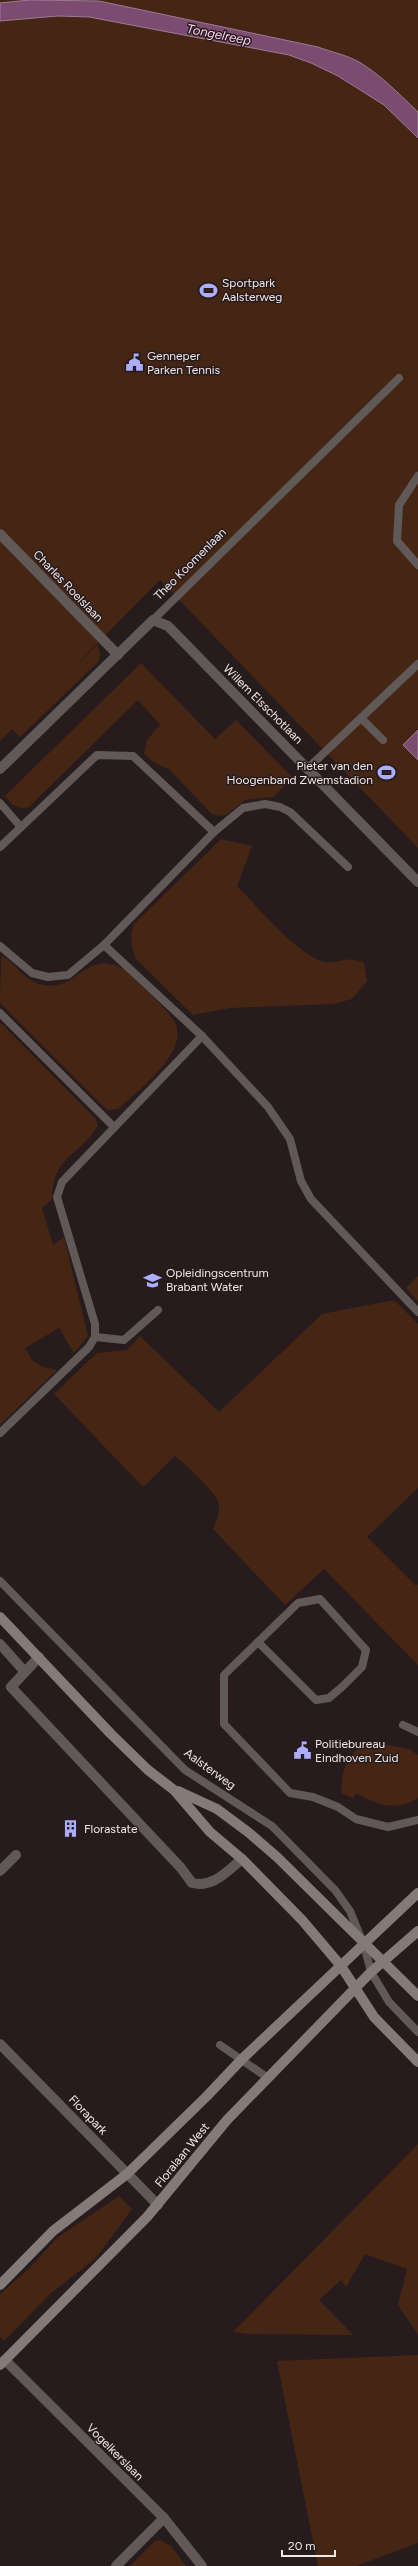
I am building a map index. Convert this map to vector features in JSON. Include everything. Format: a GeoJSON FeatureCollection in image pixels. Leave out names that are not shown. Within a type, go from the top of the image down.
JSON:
{"type":"FeatureCollection","features":[{"type":"Feature","properties":{"kind":"main road","name":"Aalsterweg"},"geometry":{"type":"LineString","coordinates":[[0,1617],[116,1739],[148,1770],[174,1790],[210,1832],[242,1859],[320,1940],[357,1987],[374,2016],[418,2062]]}},
{"type":"Feature","properties":{"kind":"main road","name":"Aalsterweg"},"geometry":{"type":"LineString","coordinates":[[174,1790],[217,1809],[248,1832],[277,1857],[364,1945],[383,1960],[418,1996]]}},
{"type":"Feature","properties":{"kind":"main road","name":"Floralaan West"},"geometry":{"type":"LineString","coordinates":[[0,2285],[54,2231],[127,2174],[207,2096],[242,2059],[418,1893]]}},
{"type":"Feature","properties":{"kind":"main road","name":"Floralaan West"},"geometry":{"type":"LineString","coordinates":[[3,2362],[158,2205],[227,2120],[383,1960],[418,1931]]}},
{"type":"Feature","properties":{"kind":"street","name":"Charles Roelslaan"},"geometry":{"type":"LineString","coordinates":[[0,534],[118,655]]}},
{"type":"Feature","properties":{"kind":"street","name":"Theo Koomenlaan"},"geometry":{"type":"LineString","coordinates":[[0,769],[153,620]]}},
{"type":"Feature","properties":{"kind":"street","name":"Willem Elsschotlaan"},"geometry":{"type":"LineString","coordinates":[[153,620],[168,626],[418,882]]}},
{"type":"Feature","properties":{"kind":"street"},"geometry":{"type":"LineString","coordinates":[[0,1644],[24,1671]]}},
{"type":"Feature","properties":{"kind":"street"},"geometry":{"type":"LineString","coordinates":[[39,1657],[24,1671],[11,1688],[182,1868],[192,1884],[204,1886],[223,1875],[242,1859]]}},
{"type":"Feature","properties":{"kind":"street"},"geometry":{"type":"LineString","coordinates":[[0,1871],[16,1855]]}},
{"type":"Feature","properties":{"kind":"street","name":"Florapark"},"geometry":{"type":"LineString","coordinates":[[0,2044],[158,2205]]}},
{"type":"Feature","properties":{"kind":"street","name":"Vogelkerslaan"},"geometry":{"type":"LineString","coordinates":[[3,2362],[164,2518],[202,2566]]}},
{"type":"Feature","properties":{"kind":"street"},"geometry":{"type":"LineString","coordinates":[[116,2566],[164,2518]]}},
{"type":"Feature","properties":{"kind":"lane","name":"Theo Koomenlaan"},"geometry":{"type":"LineString","coordinates":[[153,620],[399,378]]}},
{"type":"Feature","properties":{"kind":"lane"},"geometry":{"type":"LineString","coordinates":[[418,476],[399,505],[397,541],[418,565]]}},
{"type":"Feature","properties":{"kind":"lane"},"geometry":{"type":"LineString","coordinates":[[308,768],[418,664]]}},
{"type":"Feature","properties":{"kind":"lane"},"geometry":{"type":"LineString","coordinates":[[361,718],[383,740]]}},
{"type":"Feature","properties":{"kind":"lane"},"geometry":{"type":"LineString","coordinates":[[0,847],[20,826],[96,755],[133,756],[214,832]]}},
{"type":"Feature","properties":{"kind":"lane"},"geometry":{"type":"LineString","coordinates":[[0,803],[20,826]]}},
{"type":"Feature","properties":{"kind":"lane"},"geometry":{"type":"LineString","coordinates":[[0,946],[32,973],[48,977],[68,975],[104,945],[214,832],[243,808],[264,804],[280,807],[290,812],[348,867]]}},
{"type":"Feature","properties":{"kind":"lane"},"geometry":{"type":"LineString","coordinates":[[104,945],[202,1036],[268,1106],[290,1139],[301,1180],[311,1199],[418,1312]]}},
{"type":"Feature","properties":{"kind":"lane"},"geometry":{"type":"LineString","coordinates":[[0,1013],[114,1127]]}},
{"type":"Feature","properties":{"kind":"lane"},"geometry":{"type":"LineString","coordinates":[[0,1433],[90,1346],[96,1337],[95,1324],[57,1197],[62,1182],[202,1036]]}},
{"type":"Feature","properties":{"kind":"lane"},"geometry":{"type":"LineString","coordinates":[[96,1337],[124,1340],[158,1310]]}},
{"type":"Feature","properties":{"kind":"lane","name":"Aalsterweg"},"geometry":{"type":"LineString","coordinates":[[0,1581],[185,1770],[272,1826],[336,1890],[350,1911],[364,1945],[371,1972],[389,2002],[418,2032]]}},
{"type":"Feature","properties":{"kind":"lane"},"geometry":{"type":"LineString","coordinates":[[258,1642],[316,1700],[329,1698],[343,1686],[362,1667],[366,1650],[320,1599],[298,1603],[258,1642],[224,1676],[224,1724],[290,1792],[313,1797],[338,1808],[356,1819],[388,1827],[418,1820]]}},
{"type":"Feature","properties":{"kind":"lane"},"geometry":{"type":"LineString","coordinates":[[403,1725],[418,1732]]}},
{"type":"Feature","properties":{"kind":"lane"},"geometry":{"type":"LineString","coordinates":[[220,2045],[268,2078]]}},
{"type":"Feature","properties":{"kind":"shaded area","name":"Sportpark Aalsterweg"},"geometry":{"type":"Polygon","coordinates":[[[0,0],[418,0],[418,848],[160,580],[66,675],[97,645],[100,652],[99,661],[20,737],[12,729],[0,741],[0,0]]]}},
{"type":"Feature","properties":{"kind":"shaded area"},"geometry":{"type":"Polygon","coordinates":[[[141,663],[215,739],[236,720],[293,778],[273,797],[245,800],[226,815],[220,816],[211,813],[169,769],[153,762],[144,754],[147,740],[160,725],[138,700],[29,807],[21,808],[10,802],[5,796],[141,663]]]}},
{"type":"Feature","properties":{"kind":"shaded area"},"geometry":{"type":"Polygon","coordinates":[[[221,839],[252,846],[237,886],[291,941],[303,951],[325,962],[353,960],[364,963],[367,981],[352,999],[333,1004],[230,1008],[193,1015],[136,959],[131,942],[134,924],[221,839]]]}},
{"type":"Feature","properties":{"kind":"shaded area"},"geometry":{"type":"Polygon","coordinates":[[[1,956],[10,961],[30,980],[44,985],[56,985],[66,982],[90,967],[100,964],[111,964],[124,969],[161,1004],[173,1019],[176,1025],[177,1036],[174,1048],[167,1060],[148,1082],[118,1109],[107,1110],[0,1003],[1,956]]]}},
{"type":"Feature","properties":{"kind":"shaded area"},"geometry":{"type":"Polygon","coordinates":[[[0,1022],[96,1119],[98,1126],[91,1136],[62,1165],[53,1185],[52,1199],[42,1208],[53,1245],[64,1237],[88,1336],[74,1353],[59,1328],[25,1348],[32,1360],[43,1367],[57,1370],[0,1425],[0,1022]]]}},
{"type":"Feature","properties":{"kind":"shaded area"},"geometry":{"type":"Polygon","coordinates":[[[418,1276],[418,1301],[406,1288],[418,1276]]]}},
{"type":"Feature","properties":{"kind":"shaded area"},"geometry":{"type":"Polygon","coordinates":[[[394,1300],[418,1324],[418,1488],[367,1537],[416,1586],[418,1584],[418,1665],[324,1569],[285,1605],[213,1529],[219,1510],[217,1499],[185,1464],[175,1456],[143,1487],[54,1394],[97,1353],[127,1350],[140,1336],[219,1412],[322,1314],[394,1300]]]}},
{"type":"Feature","properties":{"kind":"shaded area"},"geometry":{"type":"Polygon","coordinates":[[[381,1744],[409,1749],[418,1755],[418,1798],[402,1805],[394,1806],[379,1804],[356,1793],[353,1798],[341,1793],[343,1773],[351,1755],[362,1747],[381,1744]]]}},
{"type":"Feature","properties":{"kind":"shaded area"},"geometry":{"type":"Polygon","coordinates":[[[418,2144],[418,2334],[398,2305],[407,2269],[365,2254],[346,2287],[341,2280],[319,2300],[353,2335],[248,2334],[233,2332],[418,2144]]]}},
{"type":"Feature","properties":{"kind":"shaded area"},"geometry":{"type":"Polygon","coordinates":[[[119,2196],[132,2209],[95,2259],[51,2293],[4,2341],[0,2337],[0,2294],[28,2270],[57,2238],[119,2196]]]}},
{"type":"Feature","properties":{"kind":"shaded area"},"geometry":{"type":"Polygon","coordinates":[[[418,2355],[418,2543],[356,2566],[318,2566],[277,2361],[418,2355]]]}},
{"type":"Feature","properties":{"kind":"shaded area"},"geometry":{"type":"Polygon","coordinates":[[[160,2540],[171,2546],[186,2566],[130,2566],[155,2541],[160,2540]]]}},
{"type":"Feature","properties":{"kind":"water","name":"Tongelreep"},"geometry":{"type":"Polygon","coordinates":[[[29,0],[99,1],[318,47],[344,55],[359,62],[375,73],[418,112],[418,138],[384,105],[338,76],[311,63],[289,55],[89,17],[58,16],[0,21],[0,3],[29,0]]]}},
{"type":"Feature","properties":{"kind":"water"},"geometry":{"type":"Polygon","coordinates":[[[418,730],[418,760],[403,745],[418,730]]]}},
{"type":"Feature","properties":{"kind":"place","name":"Sportpark Aalsterweg"},"geometry":{"type":"Point","coordinates":[209,290]}},
{"type":"Feature","properties":{"kind":"place","name":"Genneper Parken Tennis"},"geometry":{"type":"Point","coordinates":[134,363]}},
{"type":"Feature","properties":{"kind":"place","name":"Pieter van den Hoogenband Zwemstadion"},"geometry":{"type":"Point","coordinates":[386,773]}},
{"type":"Feature","properties":{"kind":"place","name":"Opleidingscentrum Brabant Water"},"geometry":{"type":"Point","coordinates":[153,1280]}},
{"type":"Feature","properties":{"kind":"place","name":"Politiebureau Eindhoven Zuid"},"geometry":{"type":"Point","coordinates":[302,1751]}},
{"type":"Feature","properties":{"kind":"place","name":"Florastate"},"geometry":{"type":"Point","coordinates":[71,1829]}}]}
